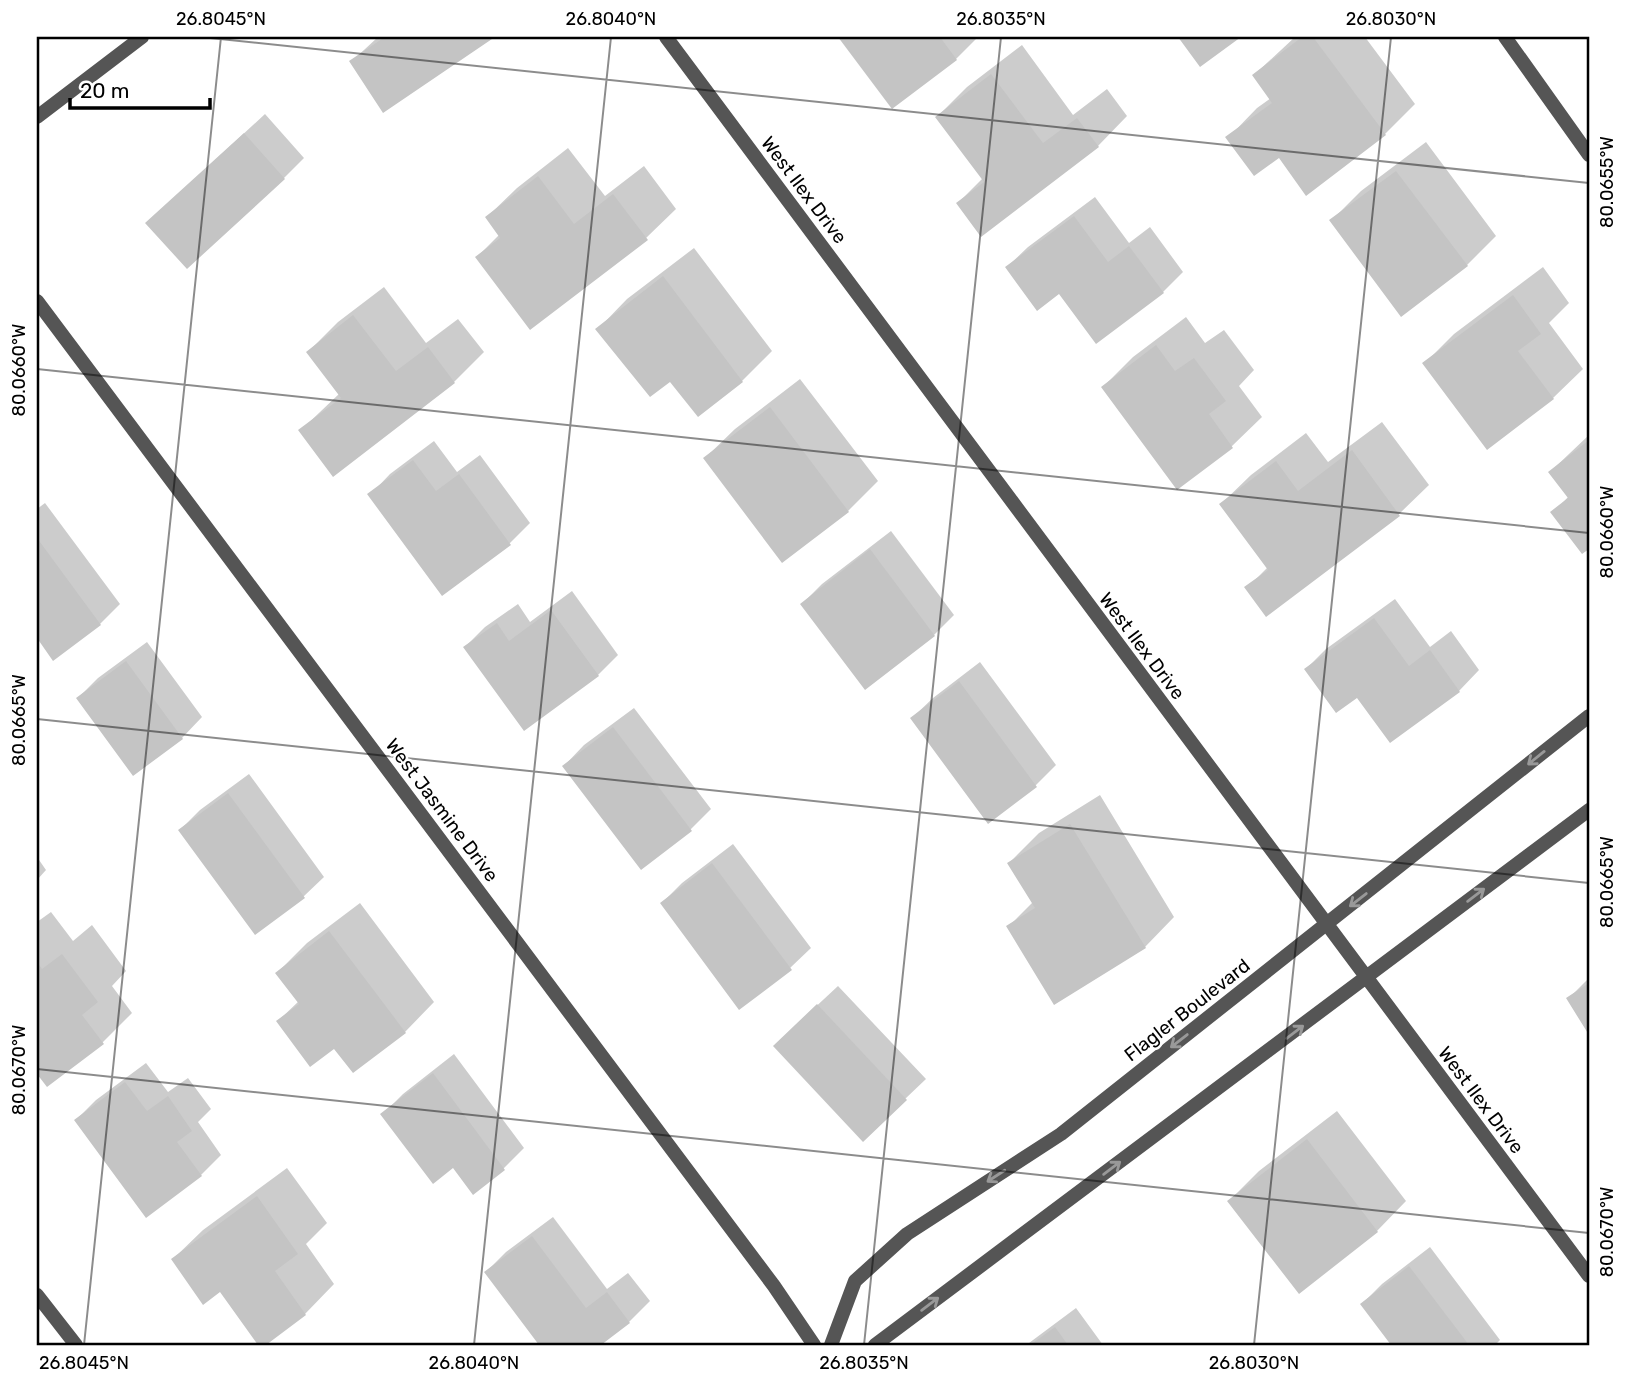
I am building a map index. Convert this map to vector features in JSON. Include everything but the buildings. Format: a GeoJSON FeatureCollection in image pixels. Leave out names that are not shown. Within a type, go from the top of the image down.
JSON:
{"type":"FeatureCollection","features":[{"type":"Feature","properties":{"kind":"street"},"geometry":{"type":"LineString","coordinates":[[37,117],[142,37]]}},
{"type":"Feature","properties":{"kind":"street","name":"West Ilex Drive"},"geometry":{"type":"LineString","coordinates":[[666,37],[1589,1276]]}},
{"type":"Feature","properties":{"kind":"street"},"geometry":{"type":"LineString","coordinates":[[1504,37],[1589,155]]}},
{"type":"Feature","properties":{"kind":"street","name":"West Jasmine Drive"},"geometry":{"type":"LineString","coordinates":[[37,300],[774,1286],[814,1345]]}},
{"type":"Feature","properties":{"kind":"street","name":"Flagler Boulevard"},"geometry":{"type":"LineString","coordinates":[[831,1345],[855,1281],[906,1234],[1061,1134],[1589,716]]}},
{"type":"Feature","properties":{"kind":"street"},"geometry":{"type":"LineString","coordinates":[[875,1345],[1589,810]]}},
{"type":"Feature","properties":{"kind":"street"},"geometry":{"type":"LineString","coordinates":[[37,1294],[76,1345]]}}]}
